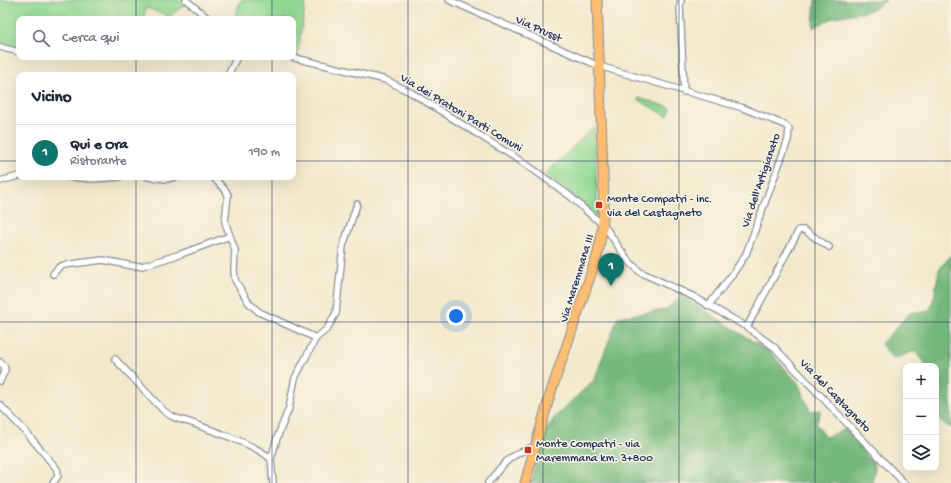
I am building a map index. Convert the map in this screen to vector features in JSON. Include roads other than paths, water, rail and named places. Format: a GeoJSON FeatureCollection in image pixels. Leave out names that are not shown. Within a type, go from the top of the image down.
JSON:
{"type":"FeatureCollection","features":[{"type":"Feature","properties":{"kind":"main road","name":"Via Maremmana III"},"geometry":{"type":"LineString","coordinates":[[526,483],[550,395],[598,253],[603,224],[604,204],[597,0]]}},
{"type":"Feature","properties":{"kind":"street"},"geometry":{"type":"LineString","coordinates":[[186,0],[205,16]]}},
{"type":"Feature","properties":{"kind":"street","name":"Via Prusst"},"geometry":{"type":"LineString","coordinates":[[449,0],[599,66]]}},
{"type":"Feature","properties":{"kind":"street"},"geometry":{"type":"LineString","coordinates":[[681,0],[684,92]]}},
{"type":"Feature","properties":{"kind":"street"},"geometry":{"type":"LineString","coordinates":[[0,47],[16,51]]}},
{"type":"Feature","properties":{"kind":"street","name":"Via dei Pratoni Parti Comuni"},"geometry":{"type":"LineString","coordinates":[[296,58],[378,78],[405,89],[527,165],[570,196],[603,224]]}},
{"type":"Feature","properties":{"kind":"street"},"geometry":{"type":"LineString","coordinates":[[230,72],[236,60]]}},
{"type":"Feature","properties":{"kind":"street","name":"Via dell'Artigianato"},"geometry":{"type":"LineString","coordinates":[[599,66],[743,108],[785,125],[789,129],[788,140],[746,254],[741,263],[708,306]]}},
{"type":"Feature","properties":{"kind":"street"},"geometry":{"type":"LineString","coordinates":[[0,181],[16,177]]}},
{"type":"Feature","properties":{"kind":"street"},"geometry":{"type":"LineString","coordinates":[[216,180],[225,189],[228,195],[225,222],[235,250],[235,280],[251,305],[259,312],[316,338]]}},
{"type":"Feature","properties":{"kind":"street"},"geometry":{"type":"LineString","coordinates":[[273,483],[271,459],[277,438],[289,408],[295,378],[316,338],[326,329],[336,313],[343,246],[357,204]]}},
{"type":"Feature","properties":{"kind":"street","name":"Via del Castagneto"},"geometry":{"type":"LineString","coordinates":[[603,224],[627,259],[640,272],[694,297],[747,327],[774,347],[904,483]]}},
{"type":"Feature","properties":{"kind":"street"},"geometry":{"type":"LineString","coordinates":[[747,327],[799,230],[804,230],[830,247]]}},
{"type":"Feature","properties":{"kind":"street"},"geometry":{"type":"LineString","coordinates":[[53,274],[64,264],[98,260],[110,260],[136,267],[144,266],[230,236]]}},
{"type":"Feature","properties":{"kind":"street"},"geometry":{"type":"LineString","coordinates":[[115,359],[172,417],[190,422],[233,439],[262,452],[271,459]]}},
{"type":"Feature","properties":{"kind":"street"},"geometry":{"type":"LineString","coordinates":[[0,362],[4,366],[5,370],[0,380]]}},
{"type":"Feature","properties":{"kind":"street"},"geometry":{"type":"LineString","coordinates":[[0,405],[25,431],[57,469],[59,474],[53,483]]}},
{"type":"Feature","properties":{"kind":"street"},"geometry":{"type":"LineString","coordinates":[[488,483],[512,456],[522,450],[536,446]]}},
{"type":"Feature","properties":{"kind":"place","name":"Monte Compatri - inc. via del Castagneto"},"geometry":{"type":"Point","coordinates":[599,205]}},
{"type":"Feature","properties":{"kind":"place","name":"Qui e Ora"},"geometry":{"type":"Point","coordinates":[611,286]}},
{"type":"Feature","properties":{"kind":"place","name":"Monte Compatri - via Maremmana km. 3+800"},"geometry":{"type":"Point","coordinates":[528,450]}}]}
